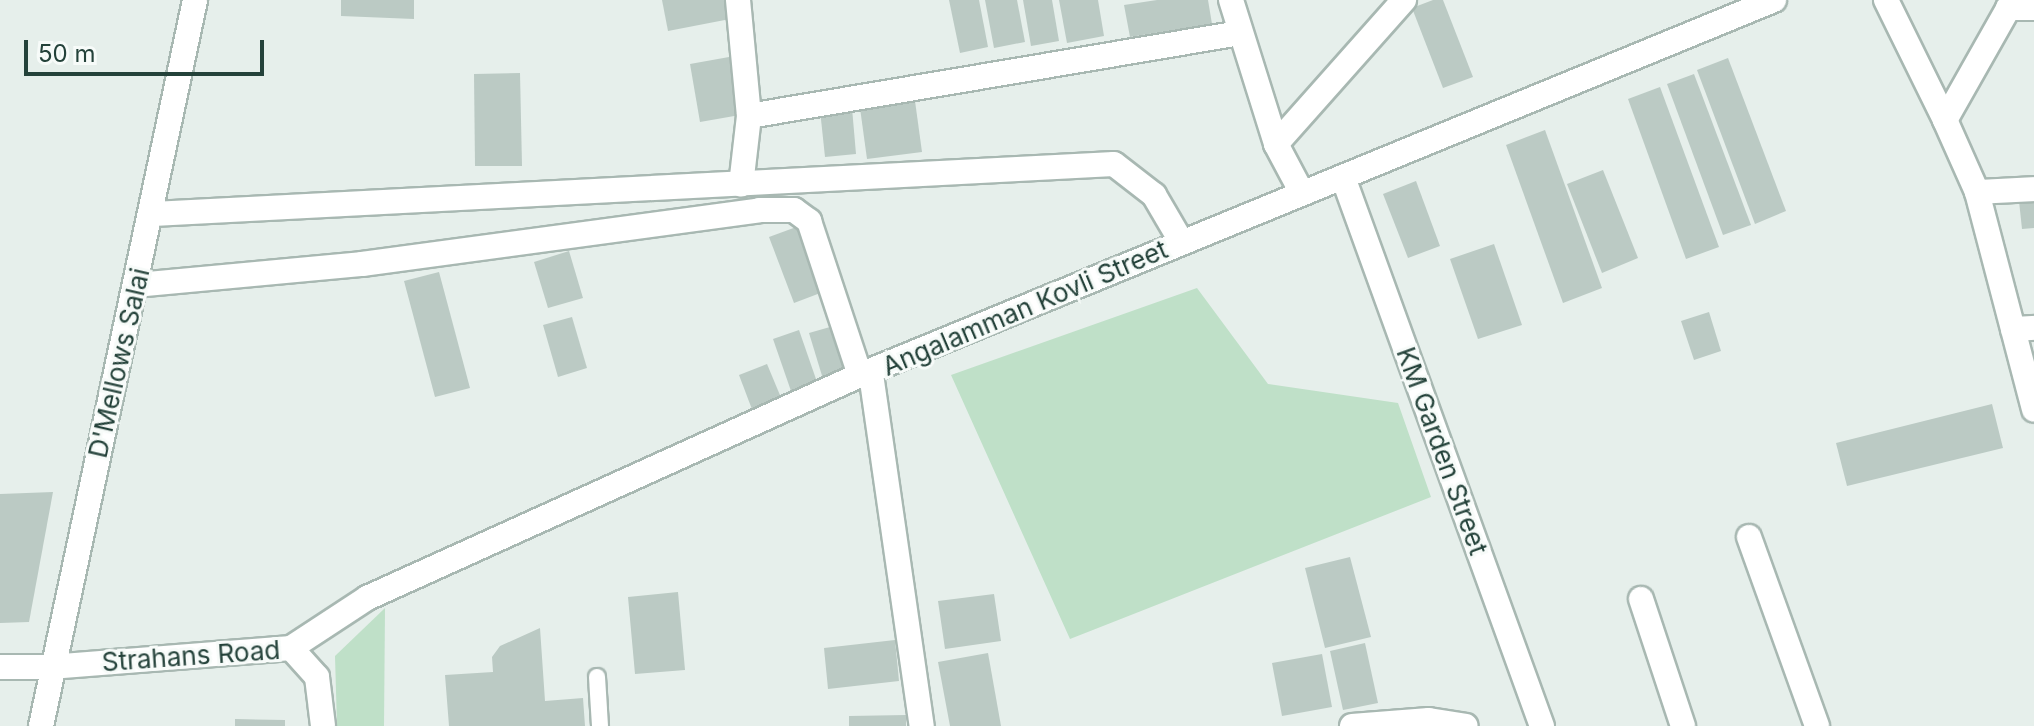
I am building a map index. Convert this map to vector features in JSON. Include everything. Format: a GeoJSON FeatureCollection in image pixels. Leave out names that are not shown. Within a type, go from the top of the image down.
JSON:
{"type":"FeatureCollection","features":[{"type":"Feature","properties":{"kind":"street","name":"D'Mellows Salai"},"geometry":{"type":"LineString","coordinates":[[41,726],[50,667],[153,214],[195,0]]}},
{"type":"Feature","properties":{"kind":"street"},"geometry":{"type":"LineString","coordinates":[[738,0],[749,116],[741,185]]}},
{"type":"Feature","properties":{"kind":"street"},"geometry":{"type":"LineString","coordinates":[[1231,0],[1238,33],[1276,144],[1301,191]]}},
{"type":"Feature","properties":{"kind":"street"},"geometry":{"type":"LineString","coordinates":[[1276,144],[1404,0]]}},
{"type":"Feature","properties":{"kind":"street","name":"Angalamman Kovli Street"},"geometry":{"type":"LineString","coordinates":[[291,648],[367,598],[865,374],[1301,191],[1343,177],[1774,0]]}},
{"type":"Feature","properties":{"kind":"street"},"geometry":{"type":"LineString","coordinates":[[1886,0],[1977,192],[2023,329],[2034,410]]}},
{"type":"Feature","properties":{"kind":"street"},"geometry":{"type":"LineString","coordinates":[[1945,120],[2010,4],[2034,8]]}},
{"type":"Feature","properties":{"kind":"street"},"geometry":{"type":"LineString","coordinates":[[749,116],[1238,33]]}},
{"type":"Feature","properties":{"kind":"street"},"geometry":{"type":"LineString","coordinates":[[153,214],[1114,164],[1154,195],[1181,241]]}},
{"type":"Feature","properties":{"kind":"street","name":"KM Garden Street"},"geometry":{"type":"LineString","coordinates":[[1343,177],[1542,726]]}},
{"type":"Feature","properties":{"kind":"street"},"geometry":{"type":"LineString","coordinates":[[1977,192],[2034,189]]}},
{"type":"Feature","properties":{"kind":"street"},"geometry":{"type":"LineString","coordinates":[[136,285],[362,264],[759,210],[794,210],[809,221],[865,374],[922,726]]}},
{"type":"Feature","properties":{"kind":"street"},"geometry":{"type":"LineString","coordinates":[[1749,537],[1817,726]]}},
{"type":"Feature","properties":{"kind":"street"},"geometry":{"type":"LineString","coordinates":[[1641,599],[1683,726]]}},
{"type":"Feature","properties":{"kind":"street","name":"Strahans Road"},"geometry":{"type":"LineString","coordinates":[[0,667],[50,667],[291,648],[317,677],[323,726]]}},
{"type":"Feature","properties":{"kind":"street"},"geometry":{"type":"LineString","coordinates":[[1352,726],[1429,720],[1466,726]]}},
{"type":"Feature","properties":{"kind":"lane"},"geometry":{"type":"LineString","coordinates":[[597,677],[600,726]]}},
{"type":"Feature","properties":{"kind":"green space"},"geometry":{"type":"Polygon","coordinates":[[[1197,288],[1268,384],[1398,403],[1431,497],[1070,639],[951,375],[1197,288]]]}},
{"type":"Feature","properties":{"kind":"green space"},"geometry":{"type":"Polygon","coordinates":[[[385,608],[384,726],[337,726],[335,656],[385,608]]]}},
{"type":"Feature","properties":{"kind":"building"},"geometry":{"type":"Polygon","coordinates":[[[341,0],[414,0],[414,19],[341,16],[341,0]]]}},
{"type":"Feature","properties":{"kind":"building"},"geometry":{"type":"Polygon","coordinates":[[[662,0],[727,0],[730,19],[668,31],[662,0]]]}},
{"type":"Feature","properties":{"kind":"building"},"geometry":{"type":"Polygon","coordinates":[[[949,0],[979,0],[988,47],[960,53],[949,0]]]}},
{"type":"Feature","properties":{"kind":"building"},"geometry":{"type":"Polygon","coordinates":[[[985,0],[1017,0],[1025,42],[994,48],[985,0]]]}},
{"type":"Feature","properties":{"kind":"building"},"geometry":{"type":"Polygon","coordinates":[[[1023,0],[1052,0],[1059,41],[1031,46],[1023,0]]]}},
{"type":"Feature","properties":{"kind":"building"},"geometry":{"type":"Polygon","coordinates":[[[1059,0],[1098,0],[1104,36],[1067,43],[1059,0]]]}},
{"type":"Feature","properties":{"kind":"building"},"geometry":{"type":"Polygon","coordinates":[[[1157,0],[1208,0],[1212,24],[1130,37],[1124,5],[1157,0]]]}},
{"type":"Feature","properties":{"kind":"building"},"geometry":{"type":"Polygon","coordinates":[[[1433,0],[1443,0],[1473,77],[1443,88],[1412,8],[1433,0]]]}},
{"type":"Feature","properties":{"kind":"building"},"geometry":{"type":"Polygon","coordinates":[[[729,57],[740,115],[700,122],[690,64],[729,57]]]}},
{"type":"Feature","properties":{"kind":"building"},"geometry":{"type":"Polygon","coordinates":[[[1728,58],[1786,211],[1755,224],[1697,70],[1728,58]]]}},
{"type":"Feature","properties":{"kind":"building"},"geometry":{"type":"Polygon","coordinates":[[[520,73],[522,166],[475,166],[474,74],[520,73]]]}},
{"type":"Feature","properties":{"kind":"building"},"geometry":{"type":"Polygon","coordinates":[[[1694,74],[1751,225],[1723,235],[1667,84],[1694,74]]]}},
{"type":"Feature","properties":{"kind":"building"},"geometry":{"type":"Polygon","coordinates":[[[1660,87],[1719,247],[1686,259],[1628,99],[1660,87]]]}},
{"type":"Feature","properties":{"kind":"building"},"geometry":{"type":"Polygon","coordinates":[[[915,101],[922,152],[867,159],[860,108],[915,101]]]}},
{"type":"Feature","properties":{"kind":"building"},"geometry":{"type":"Polygon","coordinates":[[[852,108],[856,154],[825,157],[820,110],[852,108]]]}},
{"type":"Feature","properties":{"kind":"building"},"geometry":{"type":"Polygon","coordinates":[[[1545,130],[1602,288],[1563,303],[1506,145],[1545,130]]]}},
{"type":"Feature","properties":{"kind":"building"},"geometry":{"type":"Polygon","coordinates":[[[1603,170],[1638,258],[1602,273],[1567,184],[1603,170]]]}},
{"type":"Feature","properties":{"kind":"building"},"geometry":{"type":"Polygon","coordinates":[[[1416,181],[1440,246],[1408,258],[1383,194],[1416,181]]]}},
{"type":"Feature","properties":{"kind":"building"},"geometry":{"type":"Polygon","coordinates":[[[2034,199],[2034,228],[2022,229],[2019,201],[2034,199]]]}},
{"type":"Feature","properties":{"kind":"building"},"geometry":{"type":"Polygon","coordinates":[[[799,226],[823,292],[794,303],[769,237],[799,226]]]}},
{"type":"Feature","properties":{"kind":"building"},"geometry":{"type":"Polygon","coordinates":[[[1494,244],[1522,325],[1478,339],[1450,259],[1494,244]]]}},
{"type":"Feature","properties":{"kind":"building"},"geometry":{"type":"Polygon","coordinates":[[[569,251],[583,298],[548,308],[534,262],[569,251]]]}},
{"type":"Feature","properties":{"kind":"building"},"geometry":{"type":"Polygon","coordinates":[[[439,272],[470,388],[435,397],[404,281],[439,272]]]}},
{"type":"Feature","properties":{"kind":"building"},"geometry":{"type":"Polygon","coordinates":[[[1709,312],[1721,351],[1694,360],[1681,321],[1709,312]]]}},
{"type":"Feature","properties":{"kind":"building"},"geometry":{"type":"Polygon","coordinates":[[[572,317],[587,368],[558,377],[543,325],[572,317]]]}},
{"type":"Feature","properties":{"kind":"building"},"geometry":{"type":"Polygon","coordinates":[[[830,327],[845,373],[823,379],[809,333],[830,327]]]}},
{"type":"Feature","properties":{"kind":"building"},"geometry":{"type":"Polygon","coordinates":[[[799,330],[817,382],[791,391],[773,339],[799,330]]]}},
{"type":"Feature","properties":{"kind":"building"},"geometry":{"type":"Polygon","coordinates":[[[767,364],[782,400],[753,412],[739,375],[767,364]]]}},
{"type":"Feature","properties":{"kind":"building"},"geometry":{"type":"Polygon","coordinates":[[[1992,404],[2003,448],[1847,486],[1836,443],[1992,404]]]}},
{"type":"Feature","properties":{"kind":"building"},"geometry":{"type":"Polygon","coordinates":[[[53,492],[29,622],[0,623],[0,494],[53,492]]]}},
{"type":"Feature","properties":{"kind":"building"},"geometry":{"type":"Polygon","coordinates":[[[1350,557],[1371,637],[1325,648],[1305,568],[1350,557]]]}},
{"type":"Feature","properties":{"kind":"building"},"geometry":{"type":"Polygon","coordinates":[[[678,592],[685,670],[635,674],[628,597],[678,592]]]}},
{"type":"Feature","properties":{"kind":"building"},"geometry":{"type":"Polygon","coordinates":[[[994,594],[1001,641],[945,649],[938,601],[994,594]]]}},
{"type":"Feature","properties":{"kind":"building"},"geometry":{"type":"Polygon","coordinates":[[[540,628],[545,701],[583,698],[585,726],[449,726],[445,675],[493,672],[492,657],[500,646],[540,628]]]}},
{"type":"Feature","properties":{"kind":"building"},"geometry":{"type":"Polygon","coordinates":[[[895,640],[899,681],[828,689],[824,648],[895,640]]]}},
{"type":"Feature","properties":{"kind":"building"},"geometry":{"type":"Polygon","coordinates":[[[1365,643],[1378,703],[1343,710],[1330,651],[1365,643]]]}},
{"type":"Feature","properties":{"kind":"building"},"geometry":{"type":"Polygon","coordinates":[[[988,653],[1001,726],[950,726],[938,662],[988,653]]]}},
{"type":"Feature","properties":{"kind":"building"},"geometry":{"type":"Polygon","coordinates":[[[1322,654],[1332,707],[1282,716],[1272,663],[1322,654]]]}},
{"type":"Feature","properties":{"kind":"building"},"geometry":{"type":"Polygon","coordinates":[[[906,715],[906,726],[849,726],[849,716],[906,715]]]}},
{"type":"Feature","properties":{"kind":"building"},"geometry":{"type":"Polygon","coordinates":[[[235,719],[285,720],[285,726],[235,726],[235,719]]]}}]}
